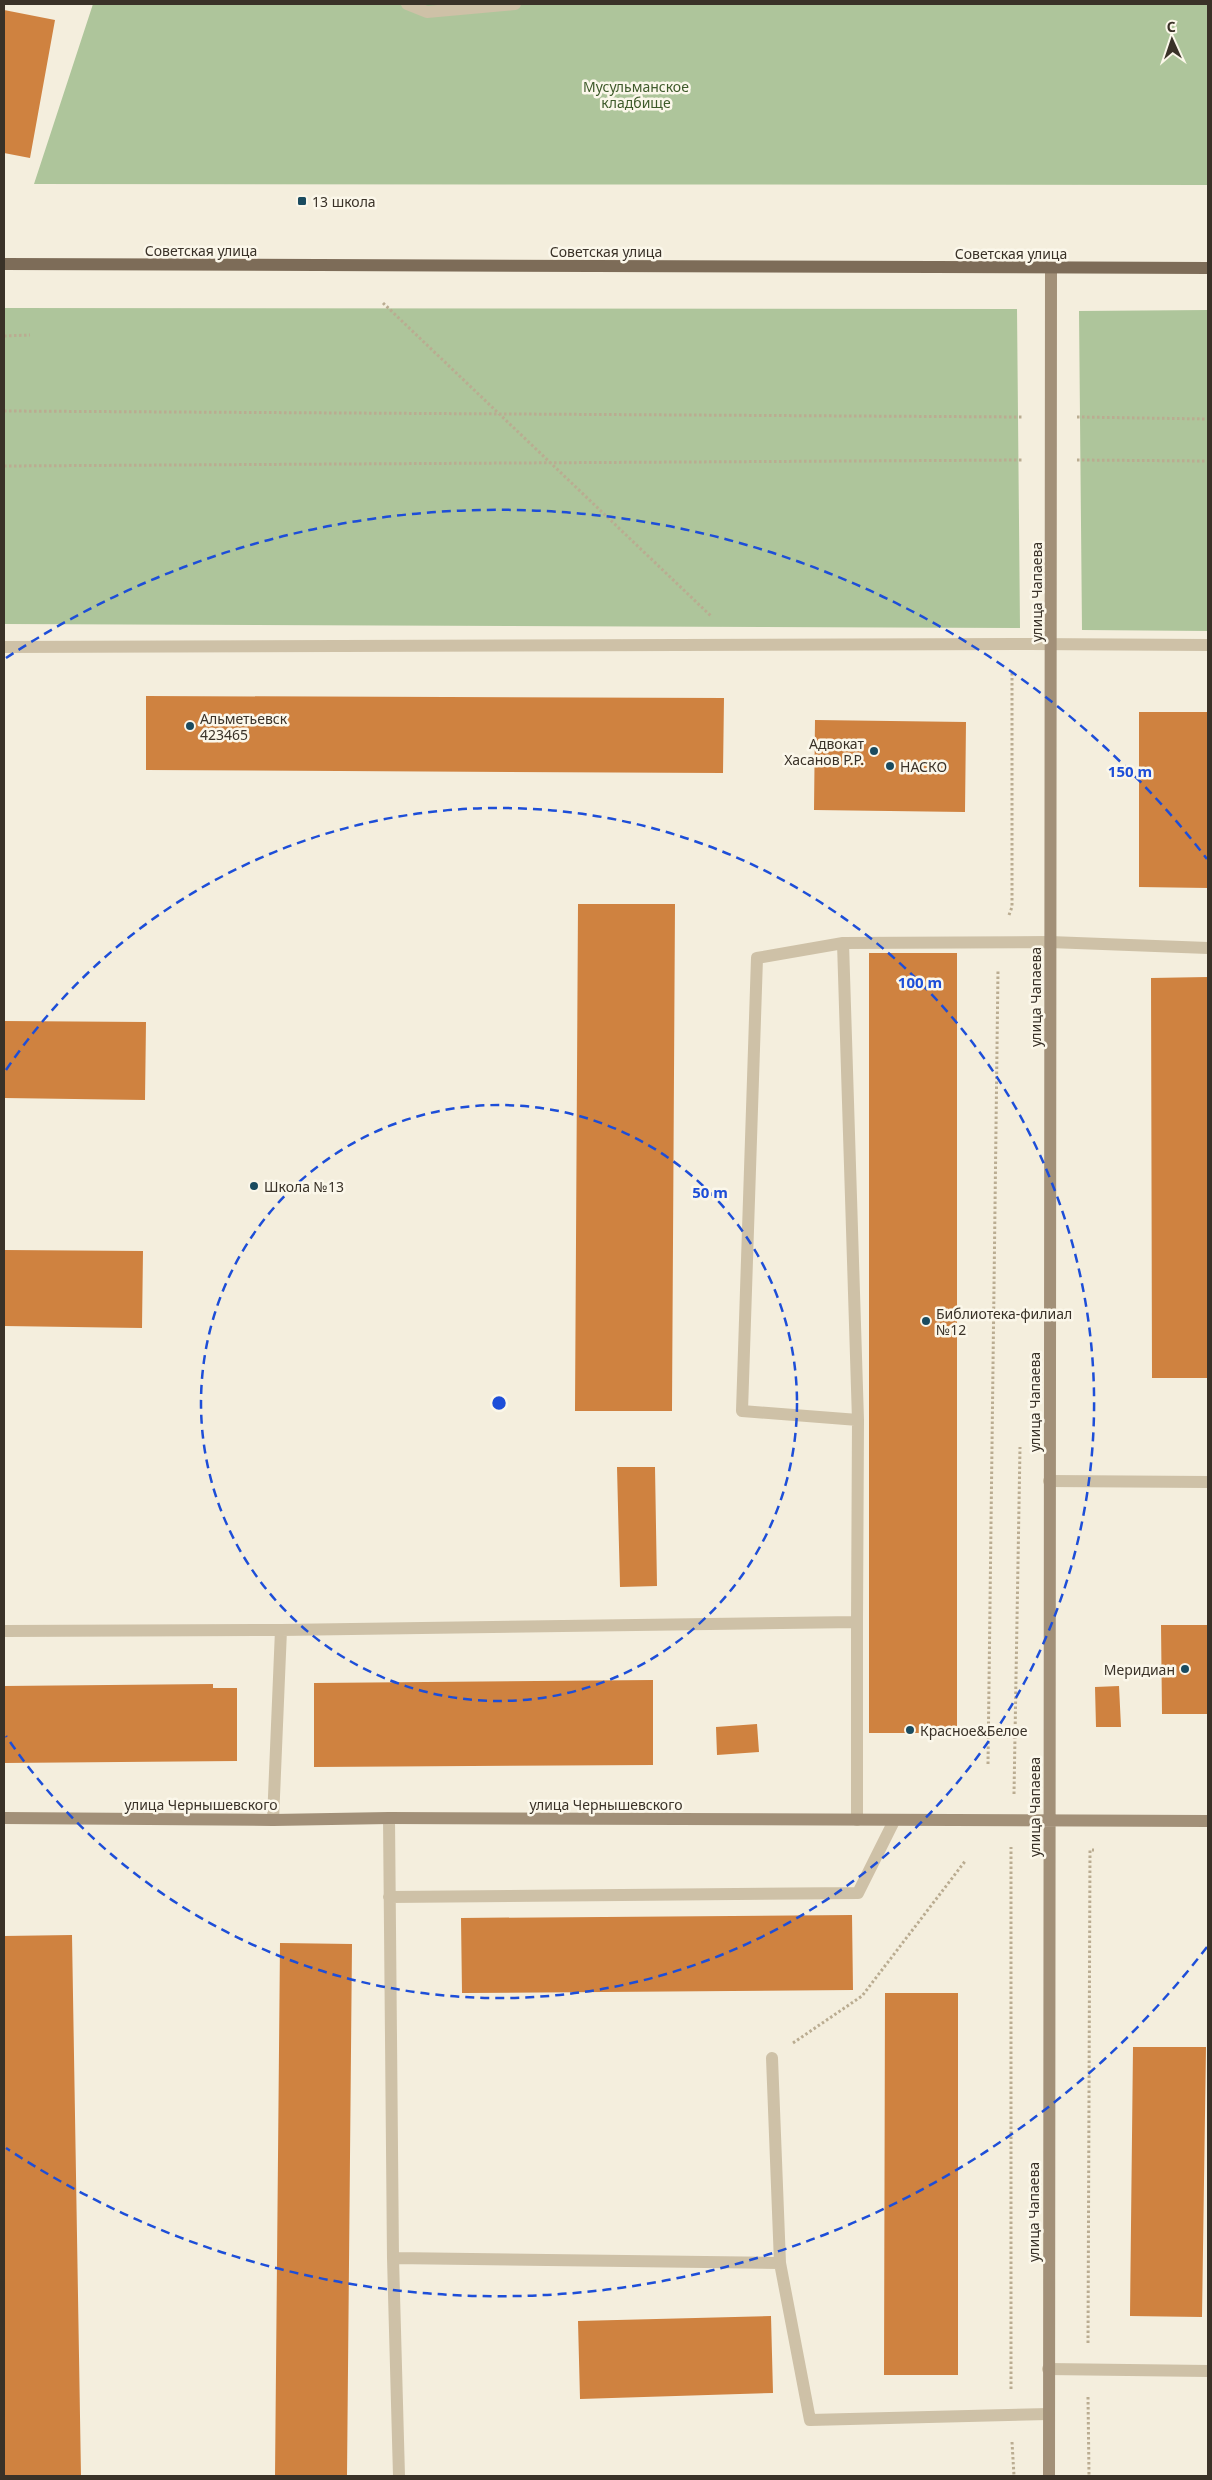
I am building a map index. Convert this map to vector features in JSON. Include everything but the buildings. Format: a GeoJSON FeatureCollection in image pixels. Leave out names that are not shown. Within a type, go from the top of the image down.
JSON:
{"type":"FeatureCollection","features":[{"type":"Feature","properties":{"kind":"main road","name":"Советская улица"},"geometry":{"type":"LineString","coordinates":[[4,264],[1208,268]]}},
{"type":"Feature","properties":{"kind":"street"},"geometry":{"type":"LineString","coordinates":[[407,4],[427,12],[515,4]]}},
{"type":"Feature","properties":{"kind":"street","name":"улица Чапаева"},"geometry":{"type":"LineString","coordinates":[[1049,2476],[1052,268]]}},
{"type":"Feature","properties":{"kind":"street"},"geometry":{"type":"LineString","coordinates":[[4,647],[1208,645]]}},
{"type":"Feature","properties":{"kind":"street"},"geometry":{"type":"LineString","coordinates":[[858,1420],[742,1411],[757,958],[843,943],[1050,942],[1208,948]]}},
{"type":"Feature","properties":{"kind":"street"},"geometry":{"type":"LineString","coordinates":[[843,943],[858,1420],[856,1820]]}},
{"type":"Feature","properties":{"kind":"street"},"geometry":{"type":"LineString","coordinates":[[1049,1481],[1208,1482]]}},
{"type":"Feature","properties":{"kind":"street"},"geometry":{"type":"LineString","coordinates":[[4,1631],[281,1630],[857,1622]]}},
{"type":"Feature","properties":{"kind":"street"},"geometry":{"type":"LineString","coordinates":[[273,1820],[281,1630]]}},
{"type":"Feature","properties":{"kind":"street","name":"улица Чернышевского"},"geometry":{"type":"LineString","coordinates":[[4,1818],[1208,1821]]}},
{"type":"Feature","properties":{"kind":"street"},"geometry":{"type":"LineString","coordinates":[[389,1818],[393,2258],[399,2476]]}},
{"type":"Feature","properties":{"kind":"street"},"geometry":{"type":"LineString","coordinates":[[389,1897],[858,1893],[894,1821]]}},
{"type":"Feature","properties":{"kind":"street"},"geometry":{"type":"LineString","coordinates":[[772,2058],[780,2263],[810,2420],[1048,2414]]}},
{"type":"Feature","properties":{"kind":"street"},"geometry":{"type":"LineString","coordinates":[[393,2258],[780,2263]]}},
{"type":"Feature","properties":{"kind":"street"},"geometry":{"type":"LineString","coordinates":[[1048,2369],[1208,2371]]}},
{"type":"Feature","properties":{"kind":"path"},"geometry":{"type":"LineString","coordinates":[[383,304],[740,645]]}},
{"type":"Feature","properties":{"kind":"path"},"geometry":{"type":"LineString","coordinates":[[4,336],[30,335]]}},
{"type":"Feature","properties":{"kind":"path"},"geometry":{"type":"LineString","coordinates":[[4,411],[1208,419]]}},
{"type":"Feature","properties":{"kind":"path"},"geometry":{"type":"LineString","coordinates":[[4,466],[1051,460],[1208,462]]}},
{"type":"Feature","properties":{"kind":"path"},"geometry":{"type":"LineString","coordinates":[[988,1764],[999,942],[1012,907],[1012,644]]}},
{"type":"Feature","properties":{"kind":"path"},"geometry":{"type":"LineString","coordinates":[[1089,2476],[1090,1850]]}},
{"type":"Feature","properties":{"kind":"path"},"geometry":{"type":"LineString","coordinates":[[1011,1857],[1011,2414],[1014,2476]]}},
{"type":"Feature","properties":{"kind":"path"},"geometry":{"type":"LineString","coordinates":[[772,2058],[862,1996],[966,1860]]}},
{"type":"Feature","properties":{"kind":"green space","name":"Мусульманское кладбище"},"geometry":{"type":"Polygon","coordinates":[[[93,4],[1208,4],[1208,185],[34,184],[93,4]]]}},
{"type":"Feature","properties":{"kind":"green space"},"geometry":{"type":"Polygon","coordinates":[[[4,308],[1017,309],[1020,628],[4,624],[4,308]]]}},
{"type":"Feature","properties":{"kind":"green space"},"geometry":{"type":"Polygon","coordinates":[[[1208,310],[1208,631],[1082,630],[1079,311],[1208,310]]]}},
{"type":"Feature","properties":{"kind":"place","name":"13 школа"},"geometry":{"type":"Point","coordinates":[302,201]}},
{"type":"Feature","properties":{"kind":"place","name":"Альметьевск 423465"},"geometry":{"type":"Point","coordinates":[190,726]}},
{"type":"Feature","properties":{"kind":"place","name":"Адвокат Хасанов Р.Р."},"geometry":{"type":"Point","coordinates":[874,751]}},
{"type":"Feature","properties":{"kind":"place","name":"НАСКО"},"geometry":{"type":"Point","coordinates":[890,766]}},
{"type":"Feature","properties":{"kind":"place","name":"Школа №13"},"geometry":{"type":"Point","coordinates":[254,1186]}},
{"type":"Feature","properties":{"kind":"place","name":"Библиотека-филиал №12"},"geometry":{"type":"Point","coordinates":[926,1321]}},
{"type":"Feature","properties":{"kind":"place","name":"Меридиан"},"geometry":{"type":"Point","coordinates":[1185,1669]}},
{"type":"Feature","properties":{"kind":"place","name":"Красное&Белое"},"geometry":{"type":"Point","coordinates":[910,1730]}}]}
